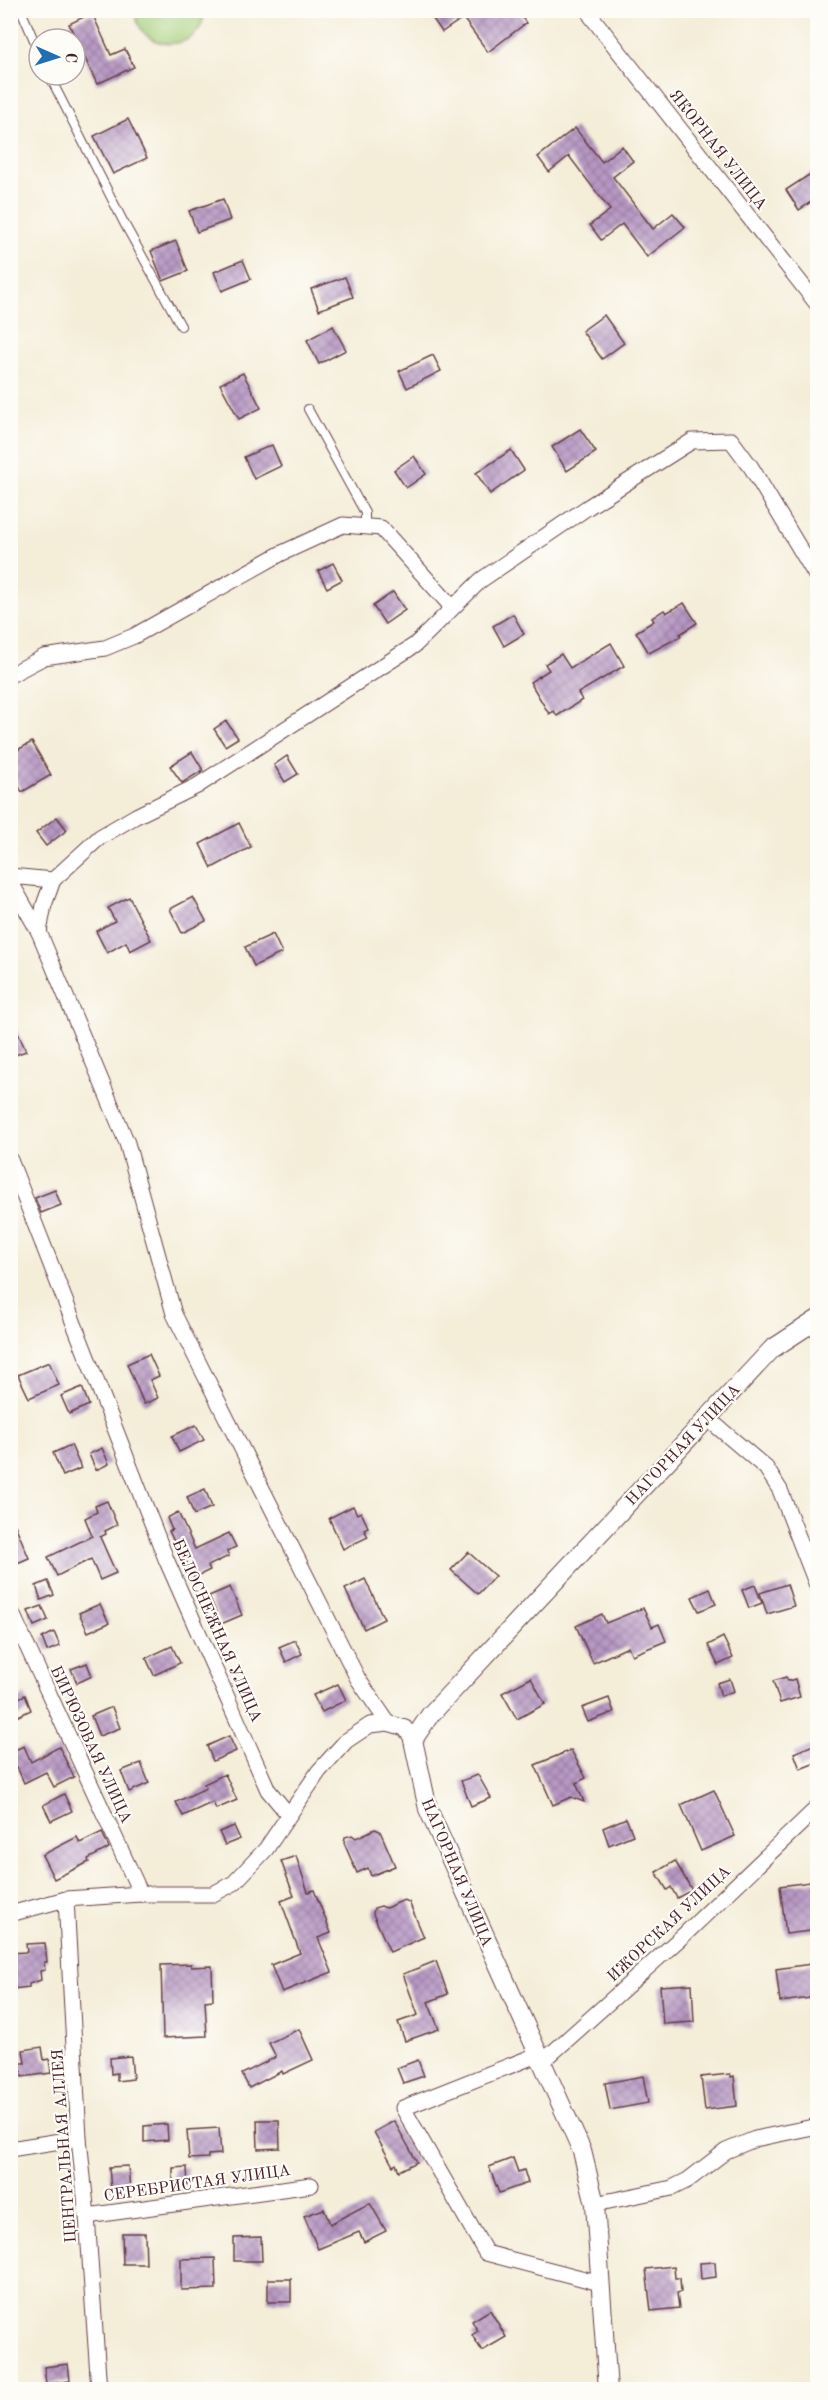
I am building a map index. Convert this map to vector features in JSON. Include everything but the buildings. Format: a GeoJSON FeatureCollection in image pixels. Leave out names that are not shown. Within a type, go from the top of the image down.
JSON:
{"type":"FeatureCollection","features":[{"type":"Feature","properties":{"kind":"street","name":"ЯКОРНАЯ УЛИЦА"},"geometry":{"type":"LineString","coordinates":[[592,13],[818,305]]}},
{"type":"Feature","properties":{"kind":"street"},"geometry":{"type":"LineString","coordinates":[[39,932],[44,905],[53,880],[100,837],[136,816],[197,786],[415,645],[481,580],[588,507],[692,441],[730,440],[751,467],[818,579]]}},
{"type":"Feature","properties":{"kind":"street"},"geometry":{"type":"LineString","coordinates":[[10,675],[44,657],[105,648],[134,636],[280,554],[343,525],[381,528],[452,607]]}},
{"type":"Feature","properties":{"kind":"street"},"geometry":{"type":"LineString","coordinates":[[10,876],[53,880]]}},
{"type":"Feature","properties":{"kind":"street"},"geometry":{"type":"LineString","coordinates":[[10,881],[39,932],[127,1143],[174,1314],[357,1678],[388,1724]]}},
{"type":"Feature","properties":{"kind":"street","name":"БЕЛОСНЕЖНАЯ УЛИЦА"},"geometry":{"type":"LineString","coordinates":[[10,1160],[166,1559],[268,1790],[288,1814]]}},
{"type":"Feature","properties":{"kind":"street","name":"НАГОРНАЯ УЛИЦА"},"geometry":{"type":"LineString","coordinates":[[608,2390],[595,2204],[582,2151],[428,1809],[413,1740],[430,1715],[772,1349],[818,1319]]}},
{"type":"Feature","properties":{"kind":"street"},"geometry":{"type":"LineString","coordinates":[[706,1418],[766,1468],[780,1490],[818,1588]]}},
{"type":"Feature","properties":{"kind":"street","name":"БИРЮЗОВАЯ УЛИЦА"},"geometry":{"type":"LineString","coordinates":[[10,1609],[141,1894]]}},
{"type":"Feature","properties":{"kind":"street"},"geometry":{"type":"LineString","coordinates":[[10,1914],[66,1899],[141,1894],[213,1894],[234,1883],[266,1849],[319,1771],[346,1741],[370,1725],[388,1724],[405,1728],[413,1740]]}},
{"type":"Feature","properties":{"kind":"street","name":"ИЖОРСКАЯ УЛИЦА"},"geometry":{"type":"LineString","coordinates":[[600,2283],[486,2253],[403,2108],[539,2059],[686,1933],[818,1807]]}},
{"type":"Feature","properties":{"kind":"street","name":"ЦЕНТРАЛЬНАЯ АЛЛЕЯ"},"geometry":{"type":"LineString","coordinates":[[66,1899],[79,2138],[87,2216],[99,2390]]}},
{"type":"Feature","properties":{"kind":"street"},"geometry":{"type":"LineString","coordinates":[[595,2204],[672,2188],[688,2180],[726,2151],[755,2139],[818,2126]]}},
{"type":"Feature","properties":{"kind":"street"},"geometry":{"type":"LineString","coordinates":[[10,2150],[79,2138]]}},
{"type":"Feature","properties":{"kind":"street","name":"СЕРЕБРИСТАЯ УЛИЦА"},"geometry":{"type":"LineString","coordinates":[[87,2216],[311,2185]]}},
{"type":"Feature","properties":{"kind":"lane"},"geometry":{"type":"LineString","coordinates":[[21,10],[28,27]]}},
{"type":"Feature","properties":{"kind":"lane"},"geometry":{"type":"LineString","coordinates":[[55,87],[124,223],[181,326]]}},
{"type":"Feature","properties":{"kind":"lane"},"geometry":{"type":"LineString","coordinates":[[308,409],[364,513],[365,526]]}},
{"type":"Feature","properties":{"kind":"green space"},"geometry":{"type":"Polygon","coordinates":[[[135,11],[204,11],[201,25],[194,35],[171,44],[159,42],[147,36],[139,26],[135,11]]]}}]}
